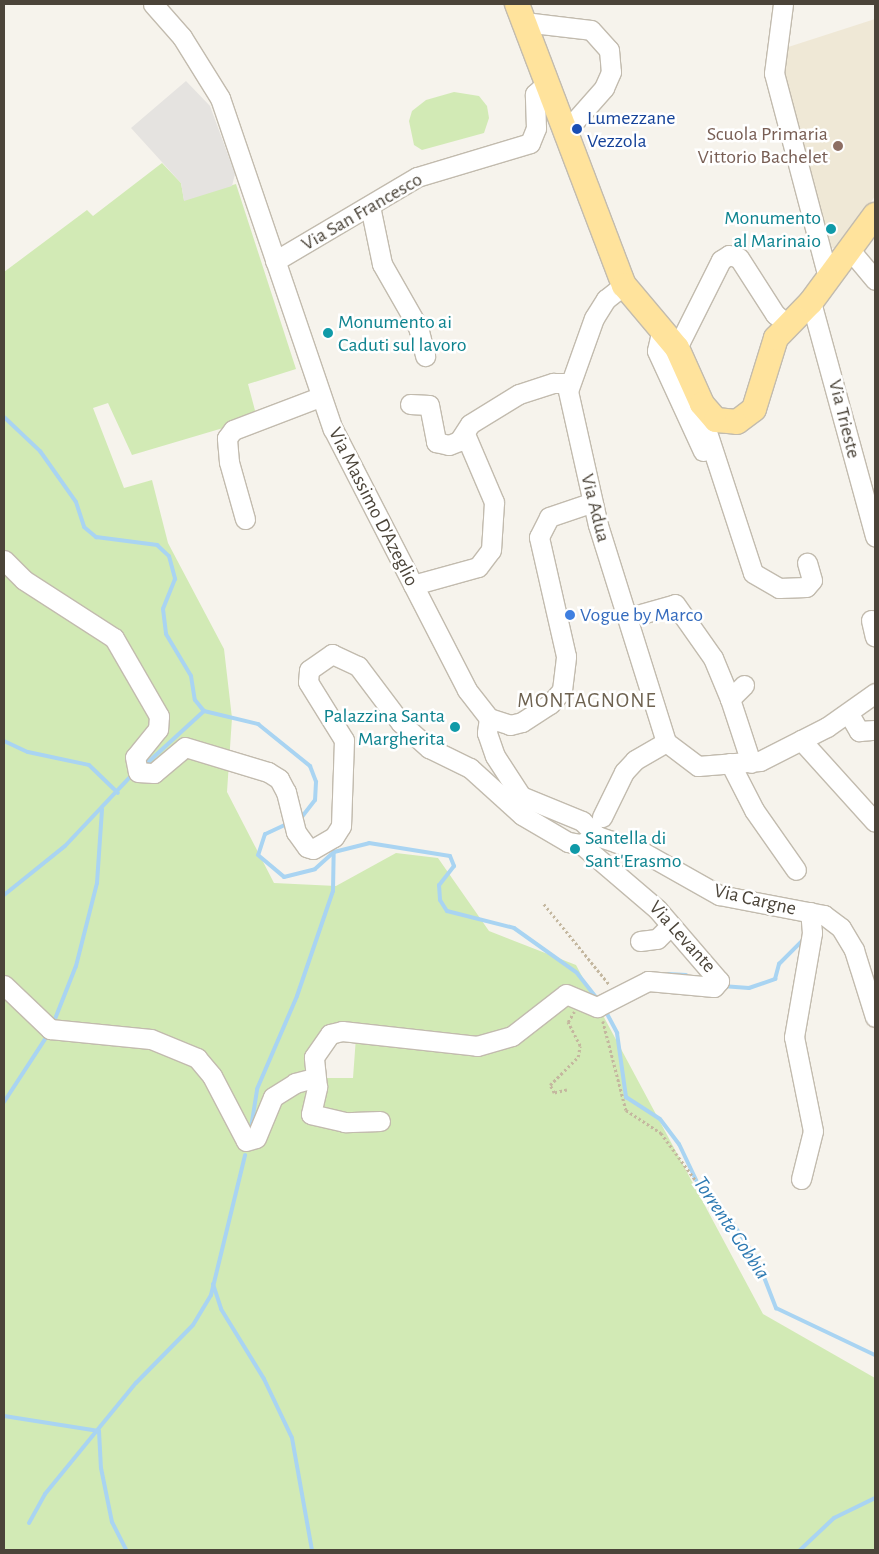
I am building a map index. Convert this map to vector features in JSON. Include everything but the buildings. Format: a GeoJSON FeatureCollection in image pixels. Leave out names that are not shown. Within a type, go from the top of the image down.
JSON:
{"type":"FeatureCollection","features":[{"type":"Feature","properties":{"kind":"main road"},"geometry":{"type":"LineString","coordinates":[[520,13],[624,285],[669,341],[702,404],[716,420],[727,424],[746,417],[758,398],[776,338],[787,324],[810,302],[875,215]]}},
{"type":"Feature","properties":{"kind":"street","name":"Via Massimo D'Azeglio"},"geometry":{"type":"LineString","coordinates":[[153,4],[182,37],[220,98],[320,398],[356,479],[414,585],[467,690],[489,718]]}},
{"type":"Feature","properties":{"kind":"street"},"geometry":{"type":"LineString","coordinates":[[783,4],[774,74],[828,278]]}},
{"type":"Feature","properties":{"kind":"street"},"geometry":{"type":"LineString","coordinates":[[520,13],[591,30],[609,50],[611,72],[604,88],[566,131]]}},
{"type":"Feature","properties":{"kind":"street","name":"Via San Francesco"},"geometry":{"type":"LineString","coordinates":[[275,261],[417,177],[530,143],[536,128],[535,94],[547,84]]}},
{"type":"Feature","properties":{"kind":"street"},"geometry":{"type":"LineString","coordinates":[[370,206],[382,264],[418,327],[425,356]]}},
{"type":"Feature","properties":{"kind":"street"},"geometry":{"type":"LineString","coordinates":[[850,250],[875,280]]}},
{"type":"Feature","properties":{"kind":"street"},"geometry":{"type":"LineString","coordinates":[[707,467],[657,351],[669,341],[721,260],[729,255],[740,258],[775,314],[787,324]]}},
{"type":"Feature","properties":{"kind":"street","name":"Via Adua"},"geometry":{"type":"LineString","coordinates":[[624,285],[606,298],[594,318],[570,383],[569,407],[593,502],[666,742]]}},
{"type":"Feature","properties":{"kind":"street","name":"Via Trieste"},"geometry":{"type":"LineString","coordinates":[[810,302],[875,536]]}},
{"type":"Feature","properties":{"kind":"street"},"geometry":{"type":"LineString","coordinates":[[410,404],[429,405],[436,442],[441,445],[458,441],[465,434],[470,424],[519,394],[553,383],[570,383]]}},
{"type":"Feature","properties":{"kind":"street"},"geometry":{"type":"LineString","coordinates":[[246,519],[229,462],[227,438],[233,430],[320,398]]}},
{"type":"Feature","properties":{"kind":"street"},"geometry":{"type":"LineString","coordinates":[[702,404],[751,568],[780,588],[806,586],[812,580],[807,563]]}},
{"type":"Feature","properties":{"kind":"street"},"geometry":{"type":"LineString","coordinates":[[414,585],[478,567],[491,550],[494,502],[465,434]]}},
{"type":"Feature","properties":{"kind":"street"},"geometry":{"type":"LineString","coordinates":[[489,718],[510,725],[536,716],[562,690],[567,670],[539,538],[543,525],[549,517],[593,502]]}},
{"type":"Feature","properties":{"kind":"street"},"geometry":{"type":"LineString","coordinates":[[4,560],[24,580],[114,638],[159,716],[158,728],[135,757],[138,772],[154,774],[175,752],[195,748],[279,779],[294,825],[313,849],[334,837],[341,826],[344,740],[308,682],[309,670],[332,654],[358,666],[401,723],[429,748],[470,768],[522,815],[589,840]]}},
{"type":"Feature","properties":{"kind":"street"},"geometry":{"type":"LineString","coordinates":[[641,614],[675,604],[713,658],[730,699],[751,763]]}},
{"type":"Feature","properties":{"kind":"street"},"geometry":{"type":"LineString","coordinates":[[730,699],[744,685]]}},
{"type":"Feature","properties":{"kind":"street"},"geometry":{"type":"LineString","coordinates":[[602,817],[634,760],[666,742],[698,766],[751,763],[801,740],[849,714],[875,693]]}},
{"type":"Feature","properties":{"kind":"street"},"geometry":{"type":"LineString","coordinates":[[849,714],[860,731],[875,730]]}},
{"type":"Feature","properties":{"kind":"street","name":"Via Cargne"},"geometry":{"type":"LineString","coordinates":[[489,718],[487,733],[495,756],[521,796],[582,821],[589,840],[641,851],[719,895],[824,915],[841,928],[868,973],[875,1017]]}},
{"type":"Feature","properties":{"kind":"street"},"geometry":{"type":"LineString","coordinates":[[495,756],[510,725]]}},
{"type":"Feature","properties":{"kind":"street"},"geometry":{"type":"LineString","coordinates":[[801,740],[873,816]]}},
{"type":"Feature","properties":{"kind":"street"},"geometry":{"type":"LineString","coordinates":[[730,763],[740,788],[796,870]]}},
{"type":"Feature","properties":{"kind":"street","name":"Via Levante"},"geometry":{"type":"LineString","coordinates":[[589,840],[645,897],[717,984],[660,979],[610,997]]}},
{"type":"Feature","properties":{"kind":"street"},"geometry":{"type":"LineString","coordinates":[[801,1179],[813,1131],[794,1037],[812,933],[810,912]]}},
{"type":"Feature","properties":{"kind":"street"},"geometry":{"type":"LineString","coordinates":[[640,941],[657,939],[669,927]]}},
{"type":"Feature","properties":{"kind":"street"},"geometry":{"type":"LineString","coordinates":[[4,985],[50,1029],[151,1039],[197,1058],[212,1076],[246,1141],[256,1138],[274,1097],[295,1083],[314,1078]]}},
{"type":"Feature","properties":{"kind":"street"},"geometry":{"type":"LineString","coordinates":[[380,1121],[345,1122],[311,1114],[314,1057],[330,1034],[342,1031],[477,1046],[512,1036],[558,998],[566,994],[580,997],[610,997]]}},
{"type":"Feature","properties":{"kind":"path"},"geometry":{"type":"LineString","coordinates":[[544,904],[610,997],[611,1041],[626,1110],[661,1133],[697,1182]]}},
{"type":"Feature","properties":{"kind":"path"},"geometry":{"type":"LineString","coordinates":[[558,998],[572,998],[574,1014],[568,1022],[580,1046],[574,1065],[564,1068],[550,1085],[554,1093],[567,1090]]}},
{"type":"Feature","properties":{"kind":"shaded area","name":"Scuola Primaria Vittorio Bachelet"},"geometry":{"type":"Polygon","coordinates":[[[875,19],[875,196],[840,249],[827,247],[779,50],[875,19]]]}},
{"type":"Feature","properties":{"kind":"shaded area"},"geometry":{"type":"Polygon","coordinates":[[[186,81],[210,106],[235,174],[232,186],[184,201],[181,183],[131,128],[186,81]]]}},
{"type":"Feature","properties":{"kind":"green space"},"geometry":{"type":"Polygon","coordinates":[[[454,92],[479,96],[487,106],[489,118],[484,133],[422,150],[414,145],[409,121],[412,111],[426,100],[454,92]]]}},
{"type":"Feature","properties":{"kind":"green space"},"geometry":{"type":"Polygon","coordinates":[[[162,163],[181,183],[184,200],[236,184],[296,369],[248,384],[257,418],[132,455],[108,403],[93,408],[124,488],[152,480],[168,543],[224,649],[232,718],[227,792],[274,883],[336,886],[396,853],[438,858],[489,931],[576,965],[763,1314],[875,1378],[875,1550],[4,1550],[4,272],[87,210],[93,216],[162,163]],[[356,1037],[322,1044],[322,1078],[353,1078],[356,1037]]]}},
{"type":"Feature","properties":{"kind":"waterway","name":"Torrente Gobbia"},"geometry":{"type":"LineString","coordinates":[[4,417],[40,451],[76,502],[84,527],[96,537],[157,545],[169,556],[175,579],[163,609],[166,634],[191,676],[195,700],[204,711],[258,724],[310,766],[316,782],[315,800],[300,819]]}},
{"type":"Feature","properties":{"kind":"waterway"},"geometry":{"type":"LineString","coordinates":[[145,765],[204,711]]}},
{"type":"Feature","properties":{"kind":"waterway"},"geometry":{"type":"LineString","coordinates":[[4,741],[28,752],[89,765],[118,793]]}},
{"type":"Feature","properties":{"kind":"waterway"},"geometry":{"type":"LineString","coordinates":[[4,895],[65,846],[131,776]]}},
{"type":"Feature","properties":{"kind":"waterway"},"geometry":{"type":"LineString","coordinates":[[53,1024],[76,966],[97,883],[102,809]]}},
{"type":"Feature","properties":{"kind":"waterway","name":"Torrente Gobbia"},"geometry":{"type":"LineString","coordinates":[[289,823],[265,834],[258,855],[284,877],[315,869],[334,852],[369,843],[450,856],[454,866],[439,885],[440,900],[447,911],[514,928],[577,973],[598,1000]]}},
{"type":"Feature","properties":{"kind":"waterway"},"geometry":{"type":"LineString","coordinates":[[251,1128],[257,1089],[297,996],[333,891],[334,852]]}},
{"type":"Feature","properties":{"kind":"waterway"},"geometry":{"type":"LineString","coordinates":[[722,986],[749,988],[775,979],[779,964],[803,940]]}},
{"type":"Feature","properties":{"kind":"waterway"},"geometry":{"type":"LineString","coordinates":[[668,974],[686,975]]}},
{"type":"Feature","properties":{"kind":"waterway","name":"Torrente Gobbia"},"geometry":{"type":"LineString","coordinates":[[605,1010],[617,1033],[626,1097],[660,1119],[679,1144],[698,1184],[718,1202],[757,1259],[776,1308],[875,1355]]}},
{"type":"Feature","properties":{"kind":"waterway"},"geometry":{"type":"LineString","coordinates":[[4,1102],[49,1033]]}},
{"type":"Feature","properties":{"kind":"waterway"},"geometry":{"type":"LineString","coordinates":[[29,1523],[45,1494],[136,1383],[193,1325],[211,1295],[245,1155]]}},
{"type":"Feature","properties":{"kind":"waterway"},"geometry":{"type":"LineString","coordinates":[[213,1284],[221,1309],[264,1379],[292,1438],[312,1550]]}},
{"type":"Feature","properties":{"kind":"waterway"},"geometry":{"type":"LineString","coordinates":[[4,1416],[99,1431],[101,1468],[112,1522],[126,1550]]}},
{"type":"Feature","properties":{"kind":"waterway"},"geometry":{"type":"LineString","coordinates":[[800,1550],[834,1518],[875,1498]]}},
{"type":"Feature","properties":{"kind":"place","name":"Lumezzane Vezzola"},"geometry":{"type":"Point","coordinates":[577,129]}},
{"type":"Feature","properties":{"kind":"place","name":"Scuola Primaria Vittorio Bachelet"},"geometry":{"type":"Point","coordinates":[838,146]}},
{"type":"Feature","properties":{"kind":"place","name":"Monumento al Marinaio"},"geometry":{"type":"Point","coordinates":[831,229]}},
{"type":"Feature","properties":{"kind":"place","name":"Monumento ai Caduti sul lavoro"},"geometry":{"type":"Point","coordinates":[328,333]}},
{"type":"Feature","properties":{"kind":"place","name":"Vogue by Marco"},"geometry":{"type":"Point","coordinates":[570,615]}},
{"type":"Feature","properties":{"kind":"place","name":"Palazzina Santa Margherita"},"geometry":{"type":"Point","coordinates":[455,727]}},
{"type":"Feature","properties":{"kind":"place","name":"Santella di Sant'Erasmo"},"geometry":{"type":"Point","coordinates":[575,849]}},
{"type":"Feature","properties":{"kind":"district","name":"MONTAGNONE"},"geometry":{"type":"Point","coordinates":[587,701]}}]}
